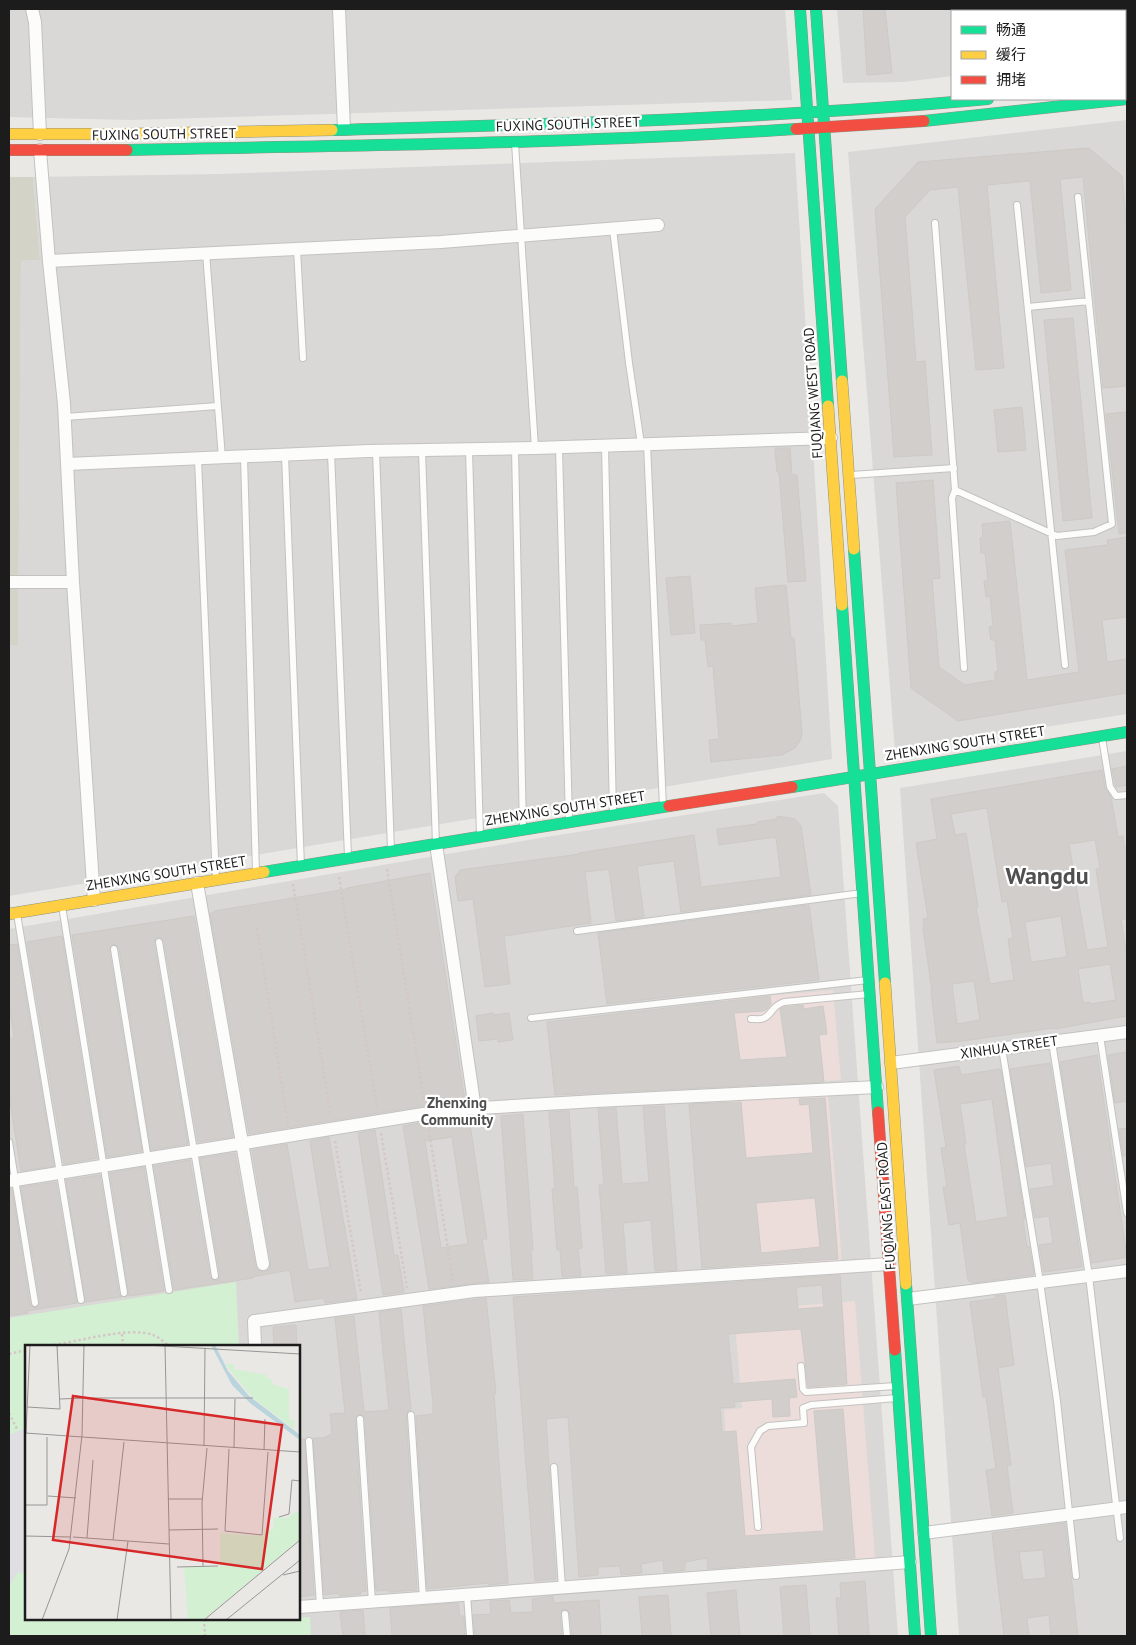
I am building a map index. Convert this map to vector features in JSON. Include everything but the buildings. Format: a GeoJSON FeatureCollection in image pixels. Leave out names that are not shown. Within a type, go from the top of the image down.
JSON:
{"type":"FeatureCollection","features":[{"type":"Feature","properties":{"kind":"main road","name":"FUQIANG WEST ROAD"},"geometry":{"type":"LineString","coordinates":[[800,9],[855,776]]}},
{"type":"Feature","properties":{"kind":"main road"},"geometry":{"type":"LineString","coordinates":[[816,9],[870,773]]}},
{"type":"Feature","properties":{"kind":"main road","name":"FUXING SOUTH STREET"},"geometry":{"type":"LineString","coordinates":[[9,134],[133,134],[600,122],[808,113],[975,100]]}},
{"type":"Feature","properties":{"kind":"main road","name":"FUXING SOUTH STREET"},"geometry":{"type":"LineString","coordinates":[[9,150],[124,150],[515,141],[740,133],[945,120],[1118,100]]}},
{"type":"Feature","properties":{"kind":"main road","name":"ZHENXING SOUTH STREET"},"geometry":{"type":"LineString","coordinates":[[13,913],[1127,732]]}},
{"type":"Feature","properties":{"kind":"main road","name":"FUQIANG EAST ROAD"},"geometry":{"type":"LineString","coordinates":[[870,773],[932,1636]]}},
{"type":"Feature","properties":{"kind":"main road","name":"FUQIANG EAST ROAD"},"geometry":{"type":"LineString","coordinates":[[855,776],[915,1636]]}},
{"type":"Feature","properties":{"kind":"street"},"geometry":{"type":"LineString","coordinates":[[32,9],[35,22],[40,134]]}},
{"type":"Feature","properties":{"kind":"street"},"geometry":{"type":"LineString","coordinates":[[339,9],[344,129]]}},
{"type":"Feature","properties":{"kind":"street"},"geometry":{"type":"LineString","coordinates":[[40,150],[65,416],[73,582],[94,900]]}},
{"type":"Feature","properties":{"kind":"street"},"geometry":{"type":"LineString","coordinates":[[49,261],[441,242],[658,225]]}},
{"type":"Feature","properties":{"kind":"street"},"geometry":{"type":"LineString","coordinates":[[67,464],[376,451],[559,448],[831,438]]}},
{"type":"Feature","properties":{"kind":"street"},"geometry":{"type":"LineString","coordinates":[[9,582],[73,582]]}},
{"type":"Feature","properties":{"kind":"street"},"geometry":{"type":"LineString","coordinates":[[436,844],[475,1109]]}},
{"type":"Feature","properties":{"kind":"street"},"geometry":{"type":"LineString","coordinates":[[197,883],[263,1264]]}},
{"type":"Feature","properties":{"kind":"street","name":"XINHUA STREET"},"geometry":{"type":"LineString","coordinates":[[891,1063],[1127,1032]]}},
{"type":"Feature","properties":{"kind":"street"},"geometry":{"type":"LineString","coordinates":[[12,1181],[448,1110],[877,1087]]}},
{"type":"Feature","properties":{"kind":"street"},"geometry":{"type":"LineString","coordinates":[[255,1345],[254,1321],[455,1293],[889,1264]]}},
{"type":"Feature","properties":{"kind":"street"},"geometry":{"type":"LineString","coordinates":[[908,1299],[1127,1271]]}},
{"type":"Feature","properties":{"kind":"street"},"geometry":{"type":"LineString","coordinates":[[924,1533],[1122,1508]]}},
{"type":"Feature","properties":{"kind":"street"},"geometry":{"type":"LineString","coordinates":[[300,1606],[910,1562]]}},
{"type":"Feature","properties":{"kind":"lane"},"geometry":{"type":"LineString","coordinates":[[515,141],[535,448]]}},
{"type":"Feature","properties":{"kind":"lane"},"geometry":{"type":"LineString","coordinates":[[955,490],[1057,536],[1094,532],[1112,524],[1078,197]]}},
{"type":"Feature","properties":{"kind":"lane"},"geometry":{"type":"LineString","coordinates":[[1017,205],[1064,665]]}},
{"type":"Feature","properties":{"kind":"lane"},"geometry":{"type":"LineString","coordinates":[[935,223],[954,468],[955,490],[952,498],[964,668]]}},
{"type":"Feature","properties":{"kind":"lane"},"geometry":{"type":"LineString","coordinates":[[613,229],[629,363],[644,444],[663,807]]}},
{"type":"Feature","properties":{"kind":"lane"},"geometry":{"type":"LineString","coordinates":[[297,249],[303,358]]}},
{"type":"Feature","properties":{"kind":"lane"},"geometry":{"type":"LineString","coordinates":[[206,253],[222,458]]}},
{"type":"Feature","properties":{"kind":"lane"},"geometry":{"type":"LineString","coordinates":[[1028,307],[1089,300]]}},
{"type":"Feature","properties":{"kind":"lane"},"geometry":{"type":"LineString","coordinates":[[65,416],[218,406]]}},
{"type":"Feature","properties":{"kind":"lane"},"geometry":{"type":"LineString","coordinates":[[605,446],[614,815]]}},
{"type":"Feature","properties":{"kind":"lane"},"geometry":{"type":"LineString","coordinates":[[559,448],[569,822]]}},
{"type":"Feature","properties":{"kind":"lane"},"geometry":{"type":"LineString","coordinates":[[515,449],[523,830]]}},
{"type":"Feature","properties":{"kind":"lane"},"geometry":{"type":"LineString","coordinates":[[469,450],[480,837]]}},
{"type":"Feature","properties":{"kind":"lane"},"geometry":{"type":"LineString","coordinates":[[376,451],[388,852]]}},
{"type":"Feature","properties":{"kind":"lane"},"geometry":{"type":"LineString","coordinates":[[422,451],[436,844]]}},
{"type":"Feature","properties":{"kind":"lane"},"geometry":{"type":"LineString","coordinates":[[331,453],[348,858]]}},
{"type":"Feature","properties":{"kind":"lane"},"geometry":{"type":"LineString","coordinates":[[285,455],[295,867]]}},
{"type":"Feature","properties":{"kind":"lane"},"geometry":{"type":"LineString","coordinates":[[244,457],[256,874]]}},
{"type":"Feature","properties":{"kind":"lane"},"geometry":{"type":"LineString","coordinates":[[198,459],[216,880]]}},
{"type":"Feature","properties":{"kind":"lane"},"geometry":{"type":"LineString","coordinates":[[850,475],[954,468]]}},
{"type":"Feature","properties":{"kind":"lane"},"geometry":{"type":"LineString","coordinates":[[1102,736],[1110,787],[1116,796],[1127,795]]}},
{"type":"Feature","properties":{"kind":"lane"},"geometry":{"type":"LineString","coordinates":[[577,931],[863,893]]}},
{"type":"Feature","properties":{"kind":"lane"},"geometry":{"type":"LineString","coordinates":[[62,905],[124,1292]]}},
{"type":"Feature","properties":{"kind":"lane"},"geometry":{"type":"LineString","coordinates":[[13,913],[81,1300]]}},
{"type":"Feature","properties":{"kind":"lane"},"geometry":{"type":"LineString","coordinates":[[160,942],[215,1276]]}},
{"type":"Feature","properties":{"kind":"lane"},"geometry":{"type":"LineString","coordinates":[[114,949],[169,1290]]}},
{"type":"Feature","properties":{"kind":"lane"},"geometry":{"type":"LineString","coordinates":[[531,1018],[869,980]]}},
{"type":"Feature","properties":{"kind":"lane"},"geometry":{"type":"LineString","coordinates":[[751,1019],[764,1019],[777,1004],[784,1002],[870,994]]}},
{"type":"Feature","properties":{"kind":"lane"},"geometry":{"type":"LineString","coordinates":[[1100,1036],[1127,1213]]}},
{"type":"Feature","properties":{"kind":"lane"},"geometry":{"type":"LineString","coordinates":[[1052,1042],[1089,1276],[1122,1508],[1120,1538]]}},
{"type":"Feature","properties":{"kind":"lane"},"geometry":{"type":"LineString","coordinates":[[1002,1048],[1040,1282],[1057,1401],[1076,1576]]}},
{"type":"Feature","properties":{"kind":"lane"},"geometry":{"type":"LineString","coordinates":[[9,1142],[12,1181],[35,1303]]}},
{"type":"Feature","properties":{"kind":"lane"},"geometry":{"type":"LineString","coordinates":[[801,1366],[803,1389],[806,1392],[898,1386]]}},
{"type":"Feature","properties":{"kind":"lane"},"geometry":{"type":"LineString","coordinates":[[758,1527],[751,1447],[760,1431],[768,1426],[804,1423],[803,1408],[811,1405],[898,1398]]}},
{"type":"Feature","properties":{"kind":"lane"},"geometry":{"type":"LineString","coordinates":[[411,1415],[423,1598]]}},
{"type":"Feature","properties":{"kind":"lane"},"geometry":{"type":"LineString","coordinates":[[360,1419],[372,1602]]}},
{"type":"Feature","properties":{"kind":"lane"},"geometry":{"type":"LineString","coordinates":[[309,1441],[320,1605]]}},
{"type":"Feature","properties":{"kind":"lane"},"geometry":{"type":"LineString","coordinates":[[554,1467],[562,1588]]}},
{"type":"Feature","properties":{"kind":"lane"},"geometry":{"type":"LineString","coordinates":[[467,1595],[470,1636]]}},
{"type":"Feature","properties":{"kind":"lane"},"geometry":{"type":"LineString","coordinates":[[565,1614],[566,1636]]}},
{"type":"Feature","properties":{"kind":"path"},"geometry":{"type":"LineString","coordinates":[[388,852],[426,1114],[455,1293]]}},
{"type":"Feature","properties":{"kind":"path"},"geometry":{"type":"LineString","coordinates":[[336,860],[409,1300]]}},
{"type":"Feature","properties":{"kind":"path"},"geometry":{"type":"LineString","coordinates":[[295,867],[333,1128],[363,1306]]}},
{"type":"Feature","properties":{"kind":"path"},"geometry":{"type":"LineString","coordinates":[[257,928],[290,1136]]}},
{"type":"Feature","properties":{"kind":"path"},"geometry":{"type":"LineString","coordinates":[[55,1345],[138,1332],[154,1335],[168,1345]]}},
{"type":"Feature","properties":{"kind":"path"},"geometry":{"type":"LineString","coordinates":[[122,1334],[124,1345]]}},
{"type":"Feature","properties":{"kind":"path"},"geometry":{"type":"LineString","coordinates":[[9,1354],[25,1350]]}},
{"type":"Feature","properties":{"kind":"path"},"geometry":{"type":"LineString","coordinates":[[9,1413],[18,1431]]}},
{"type":"Feature","properties":{"kind":"path"},"geometry":{"type":"LineString","coordinates":[[204,1620],[205,1636]]}},
{"type":"Feature","properties":{"kind":"shaded area"},"geometry":{"type":"Polygon","coordinates":[[[9,9],[785,9],[792,100],[130,120],[9,117],[9,9]]]}},
{"type":"Feature","properties":{"kind":"shaded area"},"geometry":{"type":"Polygon","coordinates":[[[837,9],[1127,9],[1127,54],[1126,10],[951,10],[951,76],[904,82],[843,83],[837,9]]]}},
{"type":"Feature","properties":{"kind":"shaded area"},"geometry":{"type":"Polygon","coordinates":[[[1127,120],[1127,714],[895,751],[848,152],[1127,120]]]}},
{"type":"Feature","properties":{"kind":"shaded area"},"geometry":{"type":"Polygon","coordinates":[[[795,153],[832,759],[9,896],[9,645],[18,644],[21,261],[40,260],[33,177],[219,174],[795,153]]]}},
{"type":"Feature","properties":{"kind":"shaded area"},"geometry":{"type":"Polygon","coordinates":[[[9,177],[33,177],[40,260],[21,261],[18,645],[9,645],[9,177]]]}},
{"type":"Feature","properties":{"kind":"shaded area"},"geometry":{"type":"Polygon","coordinates":[[[1127,751],[1127,1636],[959,1636],[900,788],[1127,751]]]}},
{"type":"Feature","properties":{"kind":"shaded area"},"geometry":{"type":"Polygon","coordinates":[[[824,793],[838,806],[898,1636],[9,1636],[9,929],[546,837],[824,793]]]}},
{"type":"Feature","properties":{"kind":"shaded area"},"geometry":{"type":"Polygon","coordinates":[[[833,990],[841,1080],[729,1089],[719,1000],[833,990]]]}},
{"type":"Feature","properties":{"kind":"shaded area"},"geometry":{"type":"Polygon","coordinates":[[[828,1094],[842,1262],[729,1272],[714,1100],[828,1094]]]}},
{"type":"Feature","properties":{"kind":"shaded area"},"geometry":{"type":"Polygon","coordinates":[[[855,1301],[875,1558],[736,1569],[724,1410],[742,1408],[734,1311],[855,1301]]]}},
{"type":"Feature","properties":{"kind":"shaded area"},"geometry":{"type":"Polygon","coordinates":[[[25,1428],[25,1574],[18,1572],[9,1586],[9,1435],[25,1428]]]}},
{"type":"Feature","properties":{"kind":"green space"},"geometry":{"type":"Polygon","coordinates":[[[236,1282],[239,1345],[25,1345],[25,1620],[300,1620],[300,1618],[310,1617],[311,1636],[9,1636],[9,1318],[236,1282]]]}},
{"type":"Feature","properties":{"kind":"traffic: fast"},"geometry":{"type":"LineString","coordinates":[[800,9],[828,406]]}},
{"type":"Feature","properties":{"kind":"traffic: fast"},"geometry":{"type":"LineString","coordinates":[[816,9],[842,381]]}},
{"type":"Feature","properties":{"kind":"traffic: fast"},"geometry":{"type":"LineString","coordinates":[[332,130],[742,116],[976,100]]}},
{"type":"Feature","properties":{"kind":"traffic: fast"},"geometry":{"type":"LineString","coordinates":[[924,121],[1118,100]]}},
{"type":"Feature","properties":{"kind":"traffic: fast"},"geometry":{"type":"LineString","coordinates":[[127,150],[546,141],[796,129]]}},
{"type":"Feature","properties":{"kind":"traffic: fast"},"geometry":{"type":"LineString","coordinates":[[854,549],[885,983]]}},
{"type":"Feature","properties":{"kind":"traffic: fast"},"geometry":{"type":"LineString","coordinates":[[842,605],[878,1112]]}},
{"type":"Feature","properties":{"kind":"traffic: fast"},"geometry":{"type":"LineString","coordinates":[[792,787],[1127,732]]}},
{"type":"Feature","properties":{"kind":"traffic: fast"},"geometry":{"type":"LineString","coordinates":[[264,872],[669,806]]}},
{"type":"Feature","properties":{"kind":"traffic: fast"},"geometry":{"type":"LineString","coordinates":[[906,1284],[931,1636]]}},
{"type":"Feature","properties":{"kind":"traffic: fast"},"geometry":{"type":"LineString","coordinates":[[895,1350],[915,1636]]}},
{"type":"Feature","properties":{"kind":"traffic: slow"},"geometry":{"type":"LineString","coordinates":[[9,134],[332,130]]}},
{"type":"Feature","properties":{"kind":"traffic: slow"},"geometry":{"type":"LineString","coordinates":[[842,381],[854,549]]}},
{"type":"Feature","properties":{"kind":"traffic: slow"},"geometry":{"type":"LineString","coordinates":[[828,406],[842,605]]}},
{"type":"Feature","properties":{"kind":"traffic: slow"},"geometry":{"type":"LineString","coordinates":[[9,914],[264,872]]}},
{"type":"Feature","properties":{"kind":"traffic: slow"},"geometry":{"type":"LineString","coordinates":[[885,983],[906,1284]]}},
{"type":"Feature","properties":{"kind":"traffic: jam"},"geometry":{"type":"LineString","coordinates":[[796,129],[924,121]]}},
{"type":"Feature","properties":{"kind":"traffic: jam"},"geometry":{"type":"LineString","coordinates":[[9,150],[127,150]]}},
{"type":"Feature","properties":{"kind":"traffic: jam"},"geometry":{"type":"LineString","coordinates":[[669,806],[792,787]]}},
{"type":"Feature","properties":{"kind":"traffic: jam"},"geometry":{"type":"LineString","coordinates":[[878,1112],[895,1350]]}},
{"type":"Feature","properties":{"kind":"district","name":"Wangdu"},"geometry":{"type":"Point","coordinates":[1047,875]}},
{"type":"Feature","properties":{"kind":"district","name":"Zhenxing Community"},"geometry":{"type":"Point","coordinates":[457,1110]}}]}
